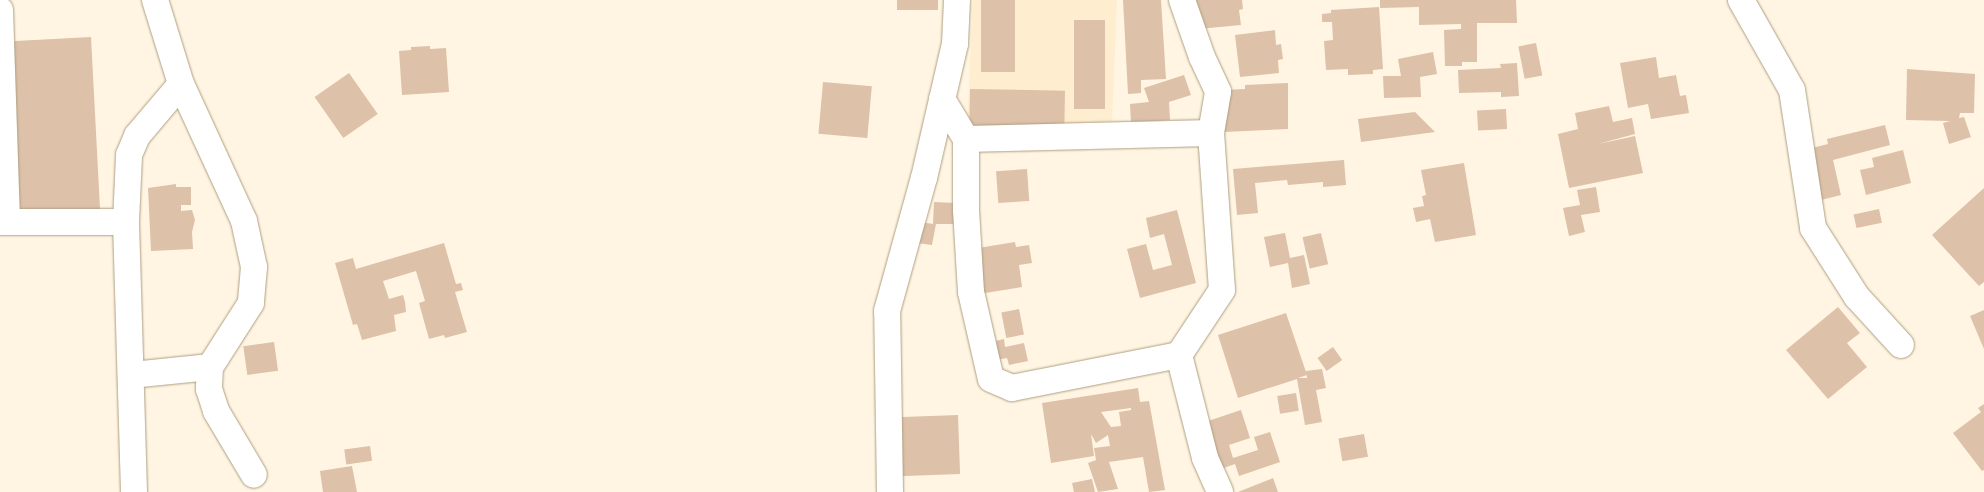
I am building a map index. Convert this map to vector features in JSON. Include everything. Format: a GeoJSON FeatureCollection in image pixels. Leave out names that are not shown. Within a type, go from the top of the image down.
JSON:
{"type":"FeatureCollection","features":[{"type":"Feature","properties":{"kind":"street"},"geometry":{"type":"LineString","coordinates":[[155,0],[181,84],[244,221],[254,267],[251,303],[210,367],[209,389],[216,411],[254,475]]}},
{"type":"Feature","properties":{"kind":"street"},"geometry":{"type":"LineString","coordinates":[[890,492],[888,311],[924,178],[942,99],[954,44],[957,0]]}},
{"type":"Feature","properties":{"kind":"street"},"geometry":{"type":"LineString","coordinates":[[942,99],[966,139],[966,210],[970,292],[991,379],[1012,388],[1179,356],[1222,290],[1211,133],[1218,92],[1202,58],[1182,0]]}},
{"type":"Feature","properties":{"kind":"street"},"geometry":{"type":"LineString","coordinates":[[1740,0],[1792,90],[1812,228],[1857,297],[1901,345]]}},
{"type":"Feature","properties":{"kind":"street"},"geometry":{"type":"LineString","coordinates":[[0,10],[4,222],[126,222]]}},
{"type":"Feature","properties":{"kind":"street"},"geometry":{"type":"LineString","coordinates":[[134,492],[126,222],[129,155],[137,136],[181,84]]}},
{"type":"Feature","properties":{"kind":"street"},"geometry":{"type":"LineString","coordinates":[[966,139],[1211,133]]}},
{"type":"Feature","properties":{"kind":"street"},"geometry":{"type":"LineString","coordinates":[[1179,356],[1205,458],[1220,492]]}},
{"type":"Feature","properties":{"kind":"street"},"geometry":{"type":"LineString","coordinates":[[131,375],[210,367]]}},
{"type":"Feature","properties":{"kind":"shaded area"},"geometry":{"type":"Polygon","coordinates":[[[973,0],[1117,0],[1112,121],[967,130],[973,0]]]}},
{"type":"Feature","properties":{"kind":"building"},"geometry":{"type":"Polygon","coordinates":[[[897,0],[938,0],[938,10],[897,10],[897,0]]]}},
{"type":"Feature","properties":{"kind":"building"},"geometry":{"type":"Polygon","coordinates":[[[981,0],[1015,0],[1015,72],[981,72],[981,0]]]}},
{"type":"Feature","properties":{"kind":"building"},"geometry":{"type":"Polygon","coordinates":[[[1123,0],[1161,0],[1166,79],[1141,80],[1141,93],[1128,94],[1123,0]]]}},
{"type":"Feature","properties":{"kind":"building"},"geometry":{"type":"Polygon","coordinates":[[[1195,0],[1242,0],[1243,9],[1239,10],[1241,25],[1198,29],[1195,0]]]}},
{"type":"Feature","properties":{"kind":"building"},"geometry":{"type":"Polygon","coordinates":[[[1380,0],[1516,0],[1517,23],[1477,23],[1477,62],[1462,62],[1462,66],[1445,66],[1444,30],[1461,29],[1461,24],[1419,25],[1419,7],[1380,8],[1380,0]]]}},
{"type":"Feature","properties":{"kind":"building"},"geometry":{"type":"Polygon","coordinates":[[[1379,7],[1383,69],[1373,70],[1373,74],[1348,75],[1348,69],[1326,70],[1324,41],[1333,40],[1332,22],[1322,22],[1322,14],[1331,13],[1331,10],[1379,7]]]}},
{"type":"Feature","properties":{"kind":"building"},"geometry":{"type":"Polygon","coordinates":[[[1074,20],[1105,20],[1105,109],[1074,109],[1074,20]]]}},
{"type":"Feature","properties":{"kind":"building"},"geometry":{"type":"Polygon","coordinates":[[[1275,30],[1276,45],[1281,44],[1283,59],[1278,60],[1279,73],[1240,77],[1235,35],[1275,30]]]}},
{"type":"Feature","properties":{"kind":"building"},"geometry":{"type":"Polygon","coordinates":[[[91,37],[100,214],[20,218],[11,41],[91,37]]]}},
{"type":"Feature","properties":{"kind":"building"},"geometry":{"type":"Polygon","coordinates":[[[1536,43],[1542,75],[1525,79],[1518,46],[1536,43]]]}},
{"type":"Feature","properties":{"kind":"building"},"geometry":{"type":"Polygon","coordinates":[[[430,46],[430,49],[446,48],[449,92],[402,95],[399,51],[411,50],[411,47],[430,46]]]}},
{"type":"Feature","properties":{"kind":"building"},"geometry":{"type":"Polygon","coordinates":[[[1433,52],[1437,74],[1420,77],[1421,97],[1384,98],[1383,76],[1401,76],[1398,59],[1433,52]]]}},
{"type":"Feature","properties":{"kind":"building"},"geometry":{"type":"Polygon","coordinates":[[[1656,57],[1659,78],[1676,75],[1680,96],[1686,95],[1689,113],[1651,119],[1648,104],[1628,108],[1620,63],[1656,57]]]}},
{"type":"Feature","properties":{"kind":"building"},"geometry":{"type":"Polygon","coordinates":[[[1517,63],[1519,96],[1501,97],[1501,92],[1459,93],[1458,70],[1501,68],[1500,64],[1517,63]]]}},
{"type":"Feature","properties":{"kind":"building"},"geometry":{"type":"Polygon","coordinates":[[[1907,69],[1975,74],[1974,113],[1960,113],[1959,118],[1964,117],[1971,137],[1949,144],[1943,123],[1950,121],[1906,120],[1907,69]]]}},
{"type":"Feature","properties":{"kind":"building"},"geometry":{"type":"Polygon","coordinates":[[[349,73],[378,114],[343,138],[315,97],[349,73]]]}},
{"type":"Feature","properties":{"kind":"building"},"geometry":{"type":"Polygon","coordinates":[[[1184,75],[1191,95],[1169,102],[1170,120],[1131,123],[1130,104],[1149,102],[1144,88],[1184,75]]]}},
{"type":"Feature","properties":{"kind":"building"},"geometry":{"type":"Polygon","coordinates":[[[823,82],[872,86],[867,138],[818,134],[823,82]]]}},
{"type":"Feature","properties":{"kind":"building"},"geometry":{"type":"Polygon","coordinates":[[[1288,83],[1288,129],[1224,132],[1223,90],[1245,89],[1245,85],[1288,83]]]}},
{"type":"Feature","properties":{"kind":"building"},"geometry":{"type":"Polygon","coordinates":[[[970,89],[1065,91],[1064,129],[969,127],[970,89]]]}},
{"type":"Feature","properties":{"kind":"building"},"geometry":{"type":"Polygon","coordinates":[[[1609,106],[1613,122],[1632,118],[1635,134],[1598,144],[1635,136],[1643,173],[1569,188],[1558,134],[1578,129],[1575,113],[1609,106]]]}},
{"type":"Feature","properties":{"kind":"building"},"geometry":{"type":"Polygon","coordinates":[[[1506,109],[1507,129],[1478,130],[1477,111],[1506,109]]]}},
{"type":"Feature","properties":{"kind":"building"},"geometry":{"type":"Polygon","coordinates":[[[1415,112],[1435,132],[1361,142],[1358,119],[1415,112]]]}},
{"type":"Feature","properties":{"kind":"building"},"geometry":{"type":"Polygon","coordinates":[[[1885,125],[1890,145],[1833,160],[1841,195],[1821,200],[1808,149],[1828,144],[1827,139],[1885,125]]]}},
{"type":"Feature","properties":{"kind":"building"},"geometry":{"type":"Polygon","coordinates":[[[1903,150],[1911,183],[1866,195],[1860,170],[1874,167],[1872,158],[1903,150]]]}},
{"type":"Feature","properties":{"kind":"building"},"geometry":{"type":"Polygon","coordinates":[[[1344,160],[1346,185],[1323,187],[1323,182],[1288,185],[1287,180],[1255,183],[1258,213],[1237,215],[1233,169],[1344,160]]]}},
{"type":"Feature","properties":{"kind":"building"},"geometry":{"type":"Polygon","coordinates":[[[1464,163],[1476,235],[1435,242],[1430,219],[1416,222],[1413,208],[1424,206],[1422,196],[1426,195],[1421,170],[1464,163]]]}},
{"type":"Feature","properties":{"kind":"building"},"geometry":{"type":"Polygon","coordinates":[[[1027,169],[1029,201],[998,203],[996,171],[1027,169]]]}},
{"type":"Feature","properties":{"kind":"building"},"geometry":{"type":"Polygon","coordinates":[[[176,184],[176,187],[191,187],[191,205],[181,205],[181,211],[192,210],[195,220],[192,232],[193,249],[151,251],[148,188],[176,184]]]}},
{"type":"Feature","properties":{"kind":"building"},"geometry":{"type":"Polygon","coordinates":[[[1596,187],[1600,212],[1581,215],[1585,232],[1569,236],[1563,208],[1580,205],[1577,190],[1596,187]]]}},
{"type":"Feature","properties":{"kind":"building"},"geometry":{"type":"Polygon","coordinates":[[[1984,188],[1984,282],[1979,286],[1932,235],[1984,188]]]}},
{"type":"Feature","properties":{"kind":"building"},"geometry":{"type":"Polygon","coordinates":[[[934,202],[955,203],[954,224],[936,224],[932,245],[917,243],[920,222],[933,224],[934,202]]]}},
{"type":"Feature","properties":{"kind":"building"},"geometry":{"type":"Polygon","coordinates":[[[1879,209],[1882,223],[1856,228],[1854,214],[1879,209]]]}},
{"type":"Feature","properties":{"kind":"building"},"geometry":{"type":"Polygon","coordinates":[[[1177,210],[1196,283],[1140,298],[1127,249],[1146,244],[1153,270],[1172,265],[1164,234],[1150,238],[1146,218],[1177,210]]]}},
{"type":"Feature","properties":{"kind":"building"},"geometry":{"type":"Polygon","coordinates":[[[1285,233],[1290,258],[1304,255],[1310,284],[1292,288],[1288,263],[1270,267],[1264,237],[1285,233]]]}},
{"type":"Feature","properties":{"kind":"building"},"geometry":{"type":"Polygon","coordinates":[[[1321,233],[1328,264],[1310,268],[1302,237],[1321,233]]]}},
{"type":"Feature","properties":{"kind":"building"},"geometry":{"type":"Polygon","coordinates":[[[1015,242],[1016,247],[1029,245],[1032,263],[1019,265],[1022,287],[979,294],[972,249],[1015,242]]]}},
{"type":"Feature","properties":{"kind":"building"},"geometry":{"type":"Polygon","coordinates":[[[444,243],[456,284],[461,283],[463,290],[455,292],[467,332],[445,338],[444,335],[429,339],[419,303],[425,301],[416,271],[383,281],[389,299],[403,295],[405,302],[406,312],[394,315],[396,331],[362,340],[357,324],[353,325],[335,263],[353,258],[356,269],[444,243]]]}},
{"type":"Feature","properties":{"kind":"building"},"geometry":{"type":"Polygon","coordinates":[[[1838,307],[1860,333],[1847,343],[1867,367],[1828,399],[1786,350],[1838,307]]]}},
{"type":"Feature","properties":{"kind":"building"},"geometry":{"type":"Polygon","coordinates":[[[1019,309],[1024,335],[1006,338],[1001,312],[1019,309]]]}},
{"type":"Feature","properties":{"kind":"building"},"geometry":{"type":"Polygon","coordinates":[[[1984,310],[1984,349],[1970,316],[1984,310]]]}},
{"type":"Feature","properties":{"kind":"building"},"geometry":{"type":"Polygon","coordinates":[[[1286,313],[1306,373],[1306,371],[1322,369],[1326,388],[1316,390],[1322,422],[1305,425],[1297,379],[1238,398],[1218,335],[1286,313]]]}},
{"type":"Feature","properties":{"kind":"building"},"geometry":{"type":"Polygon","coordinates":[[[1004,339],[1005,347],[1024,343],[1028,361],[1009,365],[1007,358],[991,361],[987,343],[1004,339]]]}},
{"type":"Feature","properties":{"kind":"building"},"geometry":{"type":"Polygon","coordinates":[[[274,342],[278,371],[247,375],[243,346],[274,342]]]}},
{"type":"Feature","properties":{"kind":"building"},"geometry":{"type":"Polygon","coordinates":[[[1333,347],[1342,360],[1327,371],[1317,358],[1333,347]]]}},
{"type":"Feature","properties":{"kind":"building"},"geometry":{"type":"Polygon","coordinates":[[[1138,388],[1140,402],[1149,401],[1165,490],[1149,492],[1143,457],[1109,462],[1118,489],[1098,492],[1088,463],[1096,460],[1094,448],[1110,446],[1108,435],[1096,443],[1091,434],[1094,456],[1051,463],[1042,403],[1138,388]],[[1131,408],[1101,412],[1111,427],[1121,426],[1119,412],[1131,410],[1131,408]]]}},
{"type":"Feature","properties":{"kind":"building"},"geometry":{"type":"Polygon","coordinates":[[[1296,393],[1299,411],[1280,414],[1277,396],[1296,393]]]}},
{"type":"Feature","properties":{"kind":"building"},"geometry":{"type":"Polygon","coordinates":[[[1984,404],[1984,470],[1982,471],[1953,433],[1981,412],[1978,408],[1984,404]]]}},
{"type":"Feature","properties":{"kind":"building"},"geometry":{"type":"Polygon","coordinates":[[[1241,410],[1250,438],[1229,445],[1233,458],[1258,450],[1254,437],[1270,432],[1280,462],[1239,476],[1235,464],[1218,470],[1202,423],[1241,410]]]}},
{"type":"Feature","properties":{"kind":"building"},"geometry":{"type":"Polygon","coordinates":[[[958,415],[960,474],[898,476],[896,417],[958,415]]]}},
{"type":"Feature","properties":{"kind":"building"},"geometry":{"type":"Polygon","coordinates":[[[1364,434],[1368,457],[1342,461],[1338,439],[1364,434]]]}},
{"type":"Feature","properties":{"kind":"building"},"geometry":{"type":"Polygon","coordinates":[[[370,446],[372,461],[346,464],[344,450],[370,446]]]}},
{"type":"Feature","properties":{"kind":"building"},"geometry":{"type":"Polygon","coordinates":[[[352,466],[357,492],[323,492],[320,471],[352,466]]]}},
{"type":"Feature","properties":{"kind":"building"},"geometry":{"type":"Polygon","coordinates":[[[1273,478],[1278,492],[1238,492],[1273,478]]]}},
{"type":"Feature","properties":{"kind":"building"},"geometry":{"type":"Polygon","coordinates":[[[1092,479],[1095,492],[1074,492],[1072,483],[1092,479]]]}}]}
